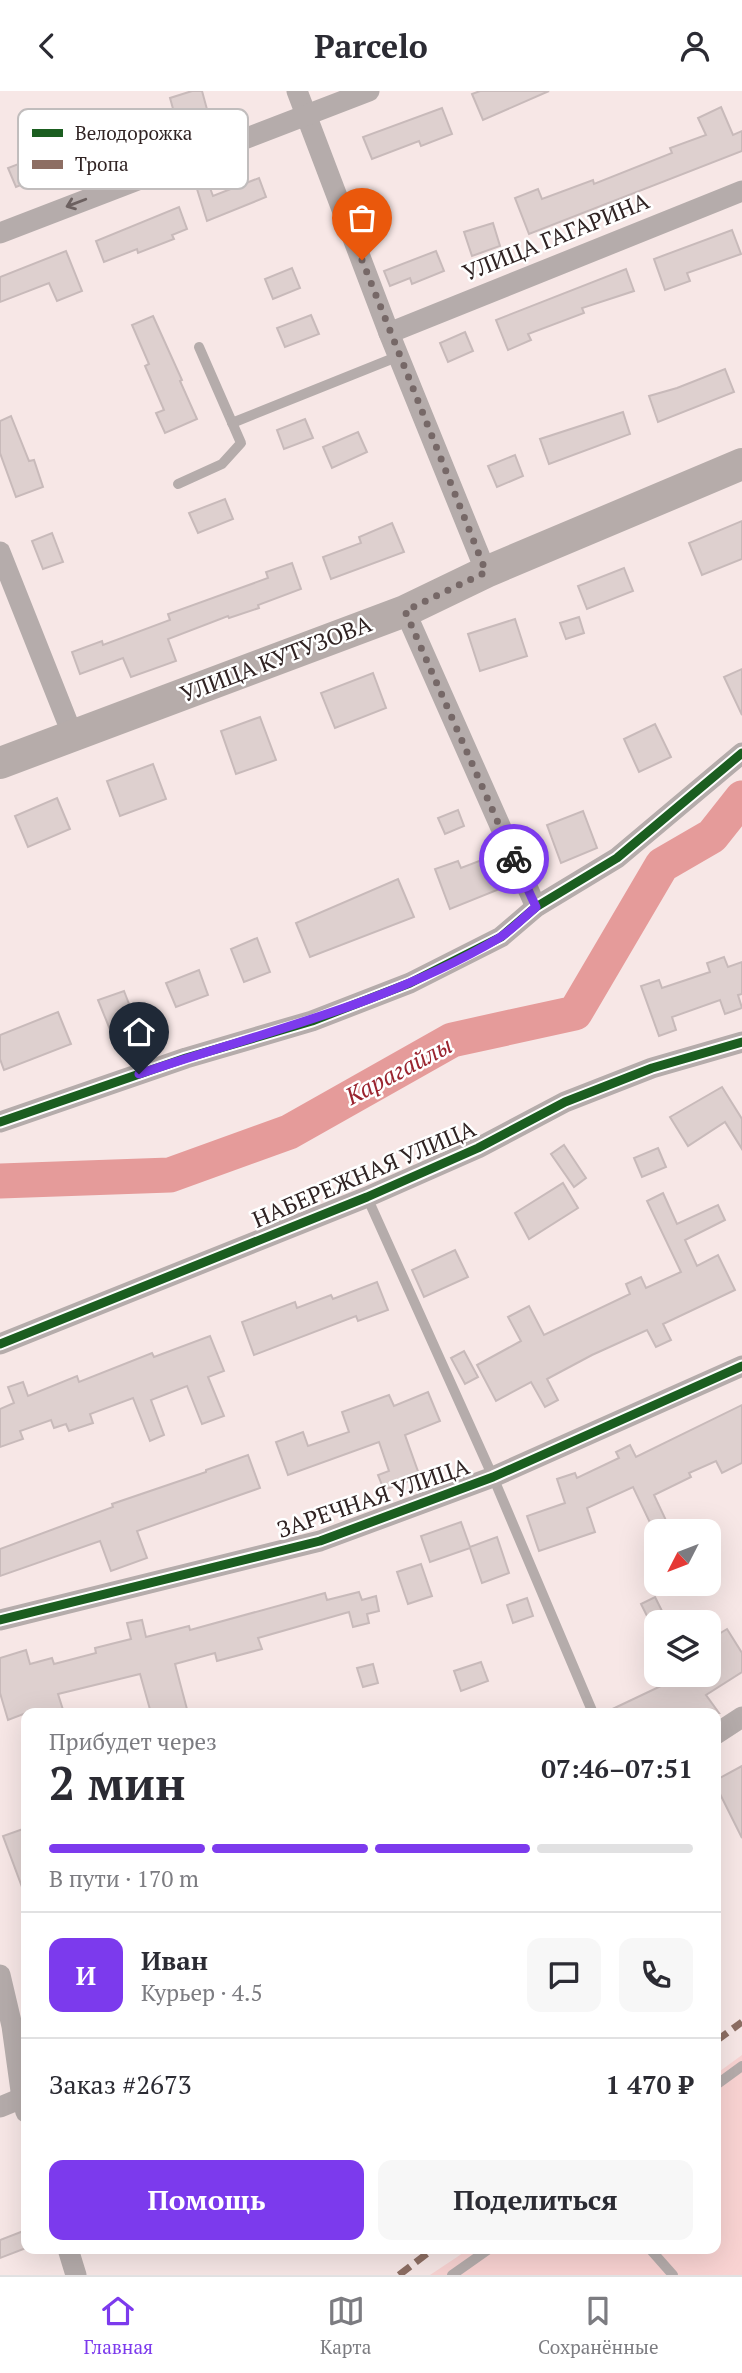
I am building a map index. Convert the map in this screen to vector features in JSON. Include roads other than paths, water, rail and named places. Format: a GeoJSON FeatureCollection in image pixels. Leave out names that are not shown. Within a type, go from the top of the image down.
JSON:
{"type":"FeatureCollection","features":[{"type":"Feature","properties":{"kind":"main road","name":"УЛИЦА КУТУЗОВА"},"geometry":{"type":"LineString","coordinates":[[0,763],[405,611],[486,572],[742,464]]}},
{"type":"Feature","properties":{"kind":"street"},"geometry":{"type":"LineString","coordinates":[[297,91],[389,333],[486,572]]}},
{"type":"Feature","properties":{"kind":"street"},"geometry":{"type":"LineString","coordinates":[[248,137],[369,91]]}},
{"type":"Feature","properties":{"kind":"street"},"geometry":{"type":"LineString","coordinates":[[0,233],[114,189]]}},
{"type":"Feature","properties":{"kind":"street","name":"УЛИЦА ГАГАРИНА"},"geometry":{"type":"LineString","coordinates":[[389,333],[742,191]]}},
{"type":"Feature","properties":{"kind":"street"},"geometry":{"type":"LineString","coordinates":[[0,552],[73,736]]}},
{"type":"Feature","properties":{"kind":"street"},"geometry":{"type":"LineString","coordinates":[[405,611],[536,907]]}},
{"type":"Feature","properties":{"kind":"street"},"geometry":{"type":"LineString","coordinates":[[0,1122],[186,1058],[312,1021],[410,983],[501,937],[536,907],[617,858],[742,753]]}},
{"type":"Feature","properties":{"kind":"street","name":"НАБЕРЕЖНАЯ УЛИЦА"},"geometry":{"type":"LineString","coordinates":[[0,1344],[367,1197],[478,1148],[565,1102],[652,1068],[742,1042]]}},
{"type":"Feature","properties":{"kind":"street","name":"ЗАРЕЧНАЯ УЛИЦА"},"geometry":{"type":"LineString","coordinates":[[0,1620],[320,1541],[493,1477],[742,1366]]}},
{"type":"Feature","properties":{"kind":"street"},"geometry":{"type":"LineString","coordinates":[[721,1731],[742,1717]]}},
{"type":"Feature","properties":{"kind":"street"},"geometry":{"type":"LineString","coordinates":[[0,1975],[19,2024],[21,2056]]}},
{"type":"Feature","properties":{"kind":"street"},"geometry":{"type":"LineString","coordinates":[[0,2106],[21,2105]]}},
{"type":"Feature","properties":{"kind":"street"},"geometry":{"type":"LineString","coordinates":[[70,2254],[76,2275]]}},
{"type":"Feature","properties":{"kind":"lane"},"geometry":{"type":"LineString","coordinates":[[178,484],[222,464],[241,443],[199,347]]}},
{"type":"Feature","properties":{"kind":"lane"},"geometry":{"type":"LineString","coordinates":[[232,423],[399,356]]}},
{"type":"Feature","properties":{"kind":"lane"},"geometry":{"type":"LineString","coordinates":[[367,1197],[493,1477],[591,1708]]}},
{"type":"Feature","properties":{"kind":"lane"},"geometry":{"type":"LineString","coordinates":[[721,2081],[742,2066]]}},
{"type":"Feature","properties":{"kind":"lane"},"geometry":{"type":"LineString","coordinates":[[452,2275],[482,2254]]}},
{"type":"Feature","properties":{"kind":"lane"},"geometry":{"type":"LineString","coordinates":[[654,2254],[673,2275]]}},
{"type":"Feature","properties":{"kind":"waterway","name":"Карагайлы"},"geometry":{"type":"LineString","coordinates":[[0,1181],[170,1175],[289,1132],[452,1040],[575,1013],[662,865],[712,836],[742,798]]}}]}
